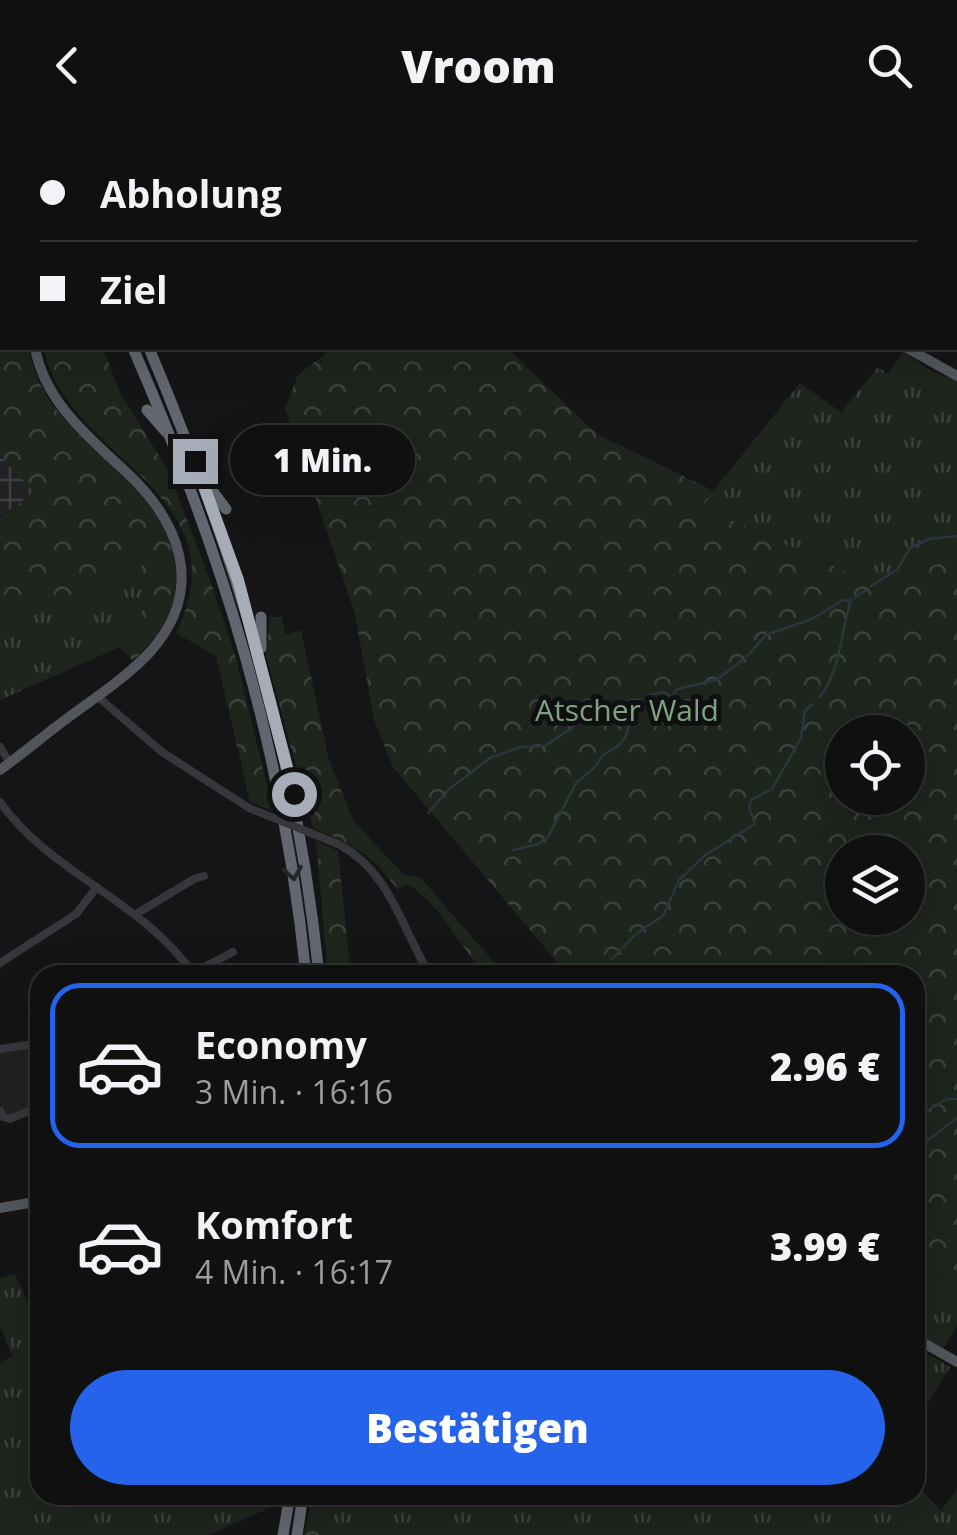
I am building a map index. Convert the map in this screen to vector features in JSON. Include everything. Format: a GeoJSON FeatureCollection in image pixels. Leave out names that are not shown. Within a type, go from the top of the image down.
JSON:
{"type":"FeatureCollection","features":[{"type":"Feature","properties":{"kind":"highway"},"geometry":{"type":"LineString","coordinates":[[134,350],[172,438],[225,583],[281,798],[305,965]]}},
{"type":"Feature","properties":{"kind":"highway"},"geometry":{"type":"LineString","coordinates":[[149,350],[202,478],[260,657],[294,794],[319,965]]}},
{"type":"Feature","properties":{"kind":"highway"},"geometry":{"type":"LineString","coordinates":[[147,410],[172,438]]}},
{"type":"Feature","properties":{"kind":"highway"},"geometry":{"type":"LineString","coordinates":[[202,478],[226,509]]}},
{"type":"Feature","properties":{"kind":"highway"},"geometry":{"type":"LineString","coordinates":[[260,657],[261,617]]}},
{"type":"Feature","properties":{"kind":"highway"},"geometry":{"type":"LineString","coordinates":[[283,1535],[288,1505]]}},
{"type":"Feature","properties":{"kind":"highway"},"geometry":{"type":"LineString","coordinates":[[296,1535],[301,1505]]}},
{"type":"Feature","properties":{"kind":"main road"},"geometry":{"type":"LineString","coordinates":[[5,767],[137,664],[164,633],[178,599],[180,558],[176,537],[152,497],[86,435],[54,397],[36,350]]}},
{"type":"Feature","properties":{"kind":"main road"},"geometry":{"type":"LineString","coordinates":[[912,350],[957,376]]}},
{"type":"Feature","properties":{"kind":"main road"},"geometry":{"type":"LineString","coordinates":[[0,1208],[30,1204]]}},
{"type":"Feature","properties":{"kind":"main road"},"geometry":{"type":"LineString","coordinates":[[925,1344],[957,1362]]}},
{"type":"Feature","properties":{"kind":"street"},"geometry":{"type":"LineString","coordinates":[[97,696],[162,752],[248,808],[356,853],[379,876],[425,965]]}},
{"type":"Feature","properties":{"kind":"street"},"geometry":{"type":"LineString","coordinates":[[0,747],[5,767]]}},
{"type":"Feature","properties":{"kind":"street"},"geometry":{"type":"LineString","coordinates":[[0,802],[30,836],[136,914],[176,950],[187,965]]}},
{"type":"Feature","properties":{"kind":"street"},"geometry":{"type":"LineString","coordinates":[[136,914],[204,876]]}},
{"type":"Feature","properties":{"kind":"street"},"geometry":{"type":"LineString","coordinates":[[0,964],[76,914],[97,887]]}},
{"type":"Feature","properties":{"kind":"street"},"geometry":{"type":"LineString","coordinates":[[209,965],[233,952]]}},
{"type":"Feature","properties":{"kind":"street"},"geometry":{"type":"LineString","coordinates":[[0,1049],[30,1044]]}},
{"type":"Feature","properties":{"kind":"street"},"geometry":{"type":"LineString","coordinates":[[0,1111],[3,1118],[10,1119],[30,1110]]}},
{"type":"Feature","properties":{"kind":"shaded area"},"geometry":{"type":"Polygon","coordinates":[[[0,456],[34,492],[0,517],[0,456]]]}},
{"type":"Feature","properties":{"kind":"shaded area"},"geometry":{"type":"Polygon","coordinates":[[[30,1046],[30,1107],[10,1116],[0,1104],[0,1051],[30,1046]]]}},
{"type":"Feature","properties":{"kind":"green space"},"geometry":{"type":"Polygon","coordinates":[[[0,350],[30,350],[39,382],[57,410],[131,484],[153,510],[169,539],[176,574],[174,599],[158,632],[133,661],[120,647],[149,600],[140,559],[91,603],[68,609],[59,597],[5,623],[0,638],[0,518],[34,492],[0,456],[0,350]]]}},
{"type":"Feature","properties":{"kind":"green space"},"geometry":{"type":"Polygon","coordinates":[[[45,350],[104,350],[120,393],[168,470],[237,661],[273,811],[250,802],[216,656],[176,633],[191,584],[188,544],[170,509],[83,419],[58,386],[45,350]]]}},
{"type":"Feature","properties":{"kind":"green space","name":"Atscher Wald"},"geometry":{"type":"Polygon","coordinates":[[[330,350],[509,350],[597,434],[714,491],[702,507],[877,586],[957,557],[957,1276],[925,1274],[925,965],[559,965],[393,767],[374,720],[355,614],[285,408],[298,375],[330,350]]]}},
{"type":"Feature","properties":{"kind":"green space"},"geometry":{"type":"Polygon","coordinates":[[[903,352],[933,372],[957,381],[957,557],[877,586],[701,506],[800,383],[841,412],[878,367],[888,374],[903,352]]]}},
{"type":"Feature","properties":{"kind":"green space"},"geometry":{"type":"Polygon","coordinates":[[[141,559],[149,600],[120,647],[0,700],[0,638],[5,623],[60,596],[91,603],[141,559]]]}},
{"type":"Feature","properties":{"kind":"green space"},"geometry":{"type":"Polygon","coordinates":[[[270,617],[282,617],[285,635],[301,630],[329,760],[353,820],[404,875],[420,877],[496,965],[478,965],[419,892],[407,884],[397,889],[360,851],[313,828],[266,656],[270,617]]]}},
{"type":"Feature","properties":{"kind":"green space"},"geometry":{"type":"Polygon","coordinates":[[[316,841],[338,851],[350,965],[327,965],[316,841]]]}},
{"type":"Feature","properties":{"kind":"green space"},"geometry":{"type":"Polygon","coordinates":[[[15,1274],[30,1308],[30,1505],[266,1505],[265,1510],[208,1535],[0,1535],[0,1362],[13,1356],[0,1327],[0,1278],[15,1274]]]}},
{"type":"Feature","properties":{"kind":"green space"},"geometry":{"type":"Polygon","coordinates":[[[925,1274],[957,1276],[957,1326],[943,1349],[925,1338],[925,1274]]]}},
{"type":"Feature","properties":{"kind":"green space"},"geometry":{"type":"Polygon","coordinates":[[[925,1352],[950,1367],[925,1408],[925,1352]]]}},
{"type":"Feature","properties":{"kind":"green space"},"geometry":{"type":"Polygon","coordinates":[[[957,1489],[957,1535],[319,1535],[327,1505],[925,1505],[925,1494],[941,1511],[957,1489]]]}},
{"type":"Feature","properties":{"kind":"green space"},"geometry":{"type":"Polygon","coordinates":[[[311,1505],[327,1505],[319,1535],[304,1535],[311,1505]]]}},
{"type":"Feature","properties":{"kind":"waterway"},"geometry":{"type":"LineString","coordinates":[[871,586],[898,569],[910,548],[929,539],[957,536]]}},
{"type":"Feature","properties":{"kind":"waterway"},"geometry":{"type":"LineString","coordinates":[[855,597],[866,590]]}},
{"type":"Feature","properties":{"kind":"waterway"},"geometry":{"type":"LineString","coordinates":[[820,697],[836,662],[851,599]]}},
{"type":"Feature","properties":{"kind":"waterway"},"geometry":{"type":"LineString","coordinates":[[747,656],[766,635],[812,619],[843,600],[850,601]]}},
{"type":"Feature","properties":{"kind":"waterway"},"geometry":{"type":"LineString","coordinates":[[513,850],[538,844],[548,837],[576,783],[625,738],[634,712],[650,695],[664,692],[671,697],[677,689],[716,680],[744,659]]}},
{"type":"Feature","properties":{"kind":"waterway"},"geometry":{"type":"LineString","coordinates":[[428,813],[448,790],[490,758],[520,747],[545,746],[588,717],[634,699]]}},
{"type":"Feature","properties":{"kind":"waterway"},"geometry":{"type":"LineString","coordinates":[[612,959],[637,933],[663,916],[679,880],[704,856],[755,824],[749,807],[751,800],[772,789],[801,738],[805,711],[812,704]]}},
{"type":"Feature","properties":{"kind":"waterway"},"geometry":{"type":"LineString","coordinates":[[925,1112],[947,1099],[957,1099]]}},
{"type":"Feature","properties":{"kind":"waterway"},"geometry":{"type":"LineString","coordinates":[[925,1142],[957,1118]]}},
{"type":"Feature","properties":{"kind":"route"},"geometry":{"type":"LineString","coordinates":[[195,461],[238,580],[294,794]]}}]}
